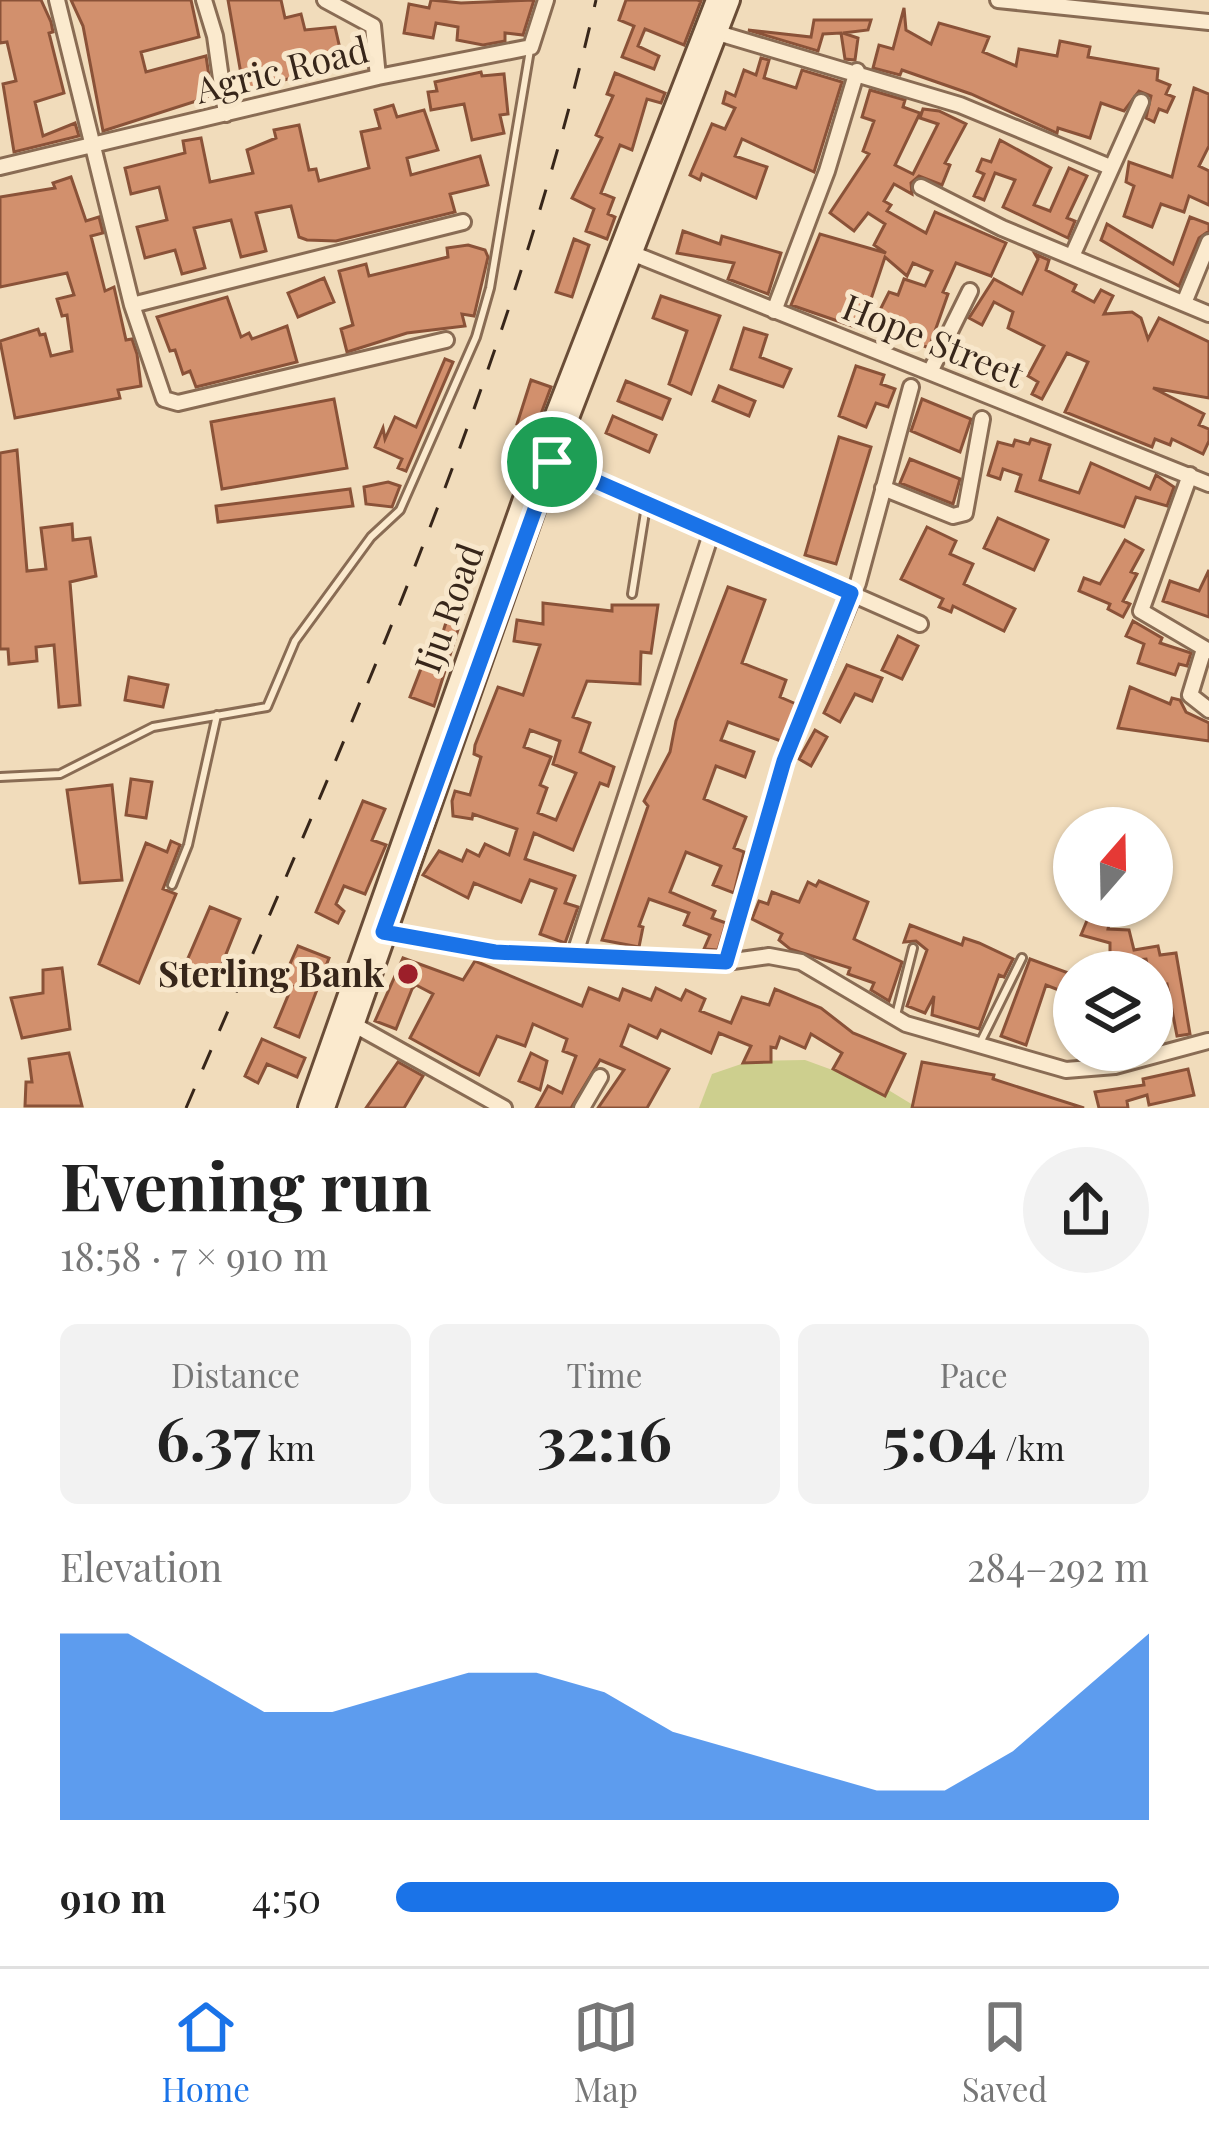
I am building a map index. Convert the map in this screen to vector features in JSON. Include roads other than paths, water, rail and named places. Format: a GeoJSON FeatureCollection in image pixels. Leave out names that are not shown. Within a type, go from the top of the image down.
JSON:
{"type":"FeatureCollection","features":[{"type":"Feature","properties":{"kind":"main road","name":"Iju Road"},"geometry":{"type":"LineString","coordinates":[[325,1108],[383,932],[396,877],[530,479],[716,0]]}},
{"type":"Feature","properties":{"kind":"main road","name":"Iju Road"},"geometry":{"type":"LineString","coordinates":[[308,1108],[730,0]]}},
{"type":"Feature","properties":{"kind":"street"},"geometry":{"type":"LineString","coordinates":[[57,0],[97,145],[132,304],[164,399],[170,403],[446,340]]}},
{"type":"Feature","properties":{"kind":"street"},"geometry":{"type":"LineString","coordinates":[[204,0],[215,36],[226,114]]}},
{"type":"Feature","properties":{"kind":"street"},"geometry":{"type":"LineString","coordinates":[[325,0],[373,26],[378,77]]}},
{"type":"Feature","properties":{"kind":"street"},"geometry":{"type":"LineString","coordinates":[[531,46],[546,0]]}},
{"type":"Feature","properties":{"kind":"street"},"geometry":{"type":"LineString","coordinates":[[998,0],[1143,7],[1209,22]]}},
{"type":"Feature","properties":{"kind":"street"},"geometry":{"type":"LineString","coordinates":[[718,33],[960,105],[1110,167]]}},
{"type":"Feature","properties":{"kind":"street","name":"Agric Road"},"geometry":{"type":"LineString","coordinates":[[0,167],[378,77],[531,46]]}},
{"type":"Feature","properties":{"kind":"street"},"geometry":{"type":"LineString","coordinates":[[774,310],[827,171],[857,71]]}},
{"type":"Feature","properties":{"kind":"street"},"geometry":{"type":"LineString","coordinates":[[1073,254],[1141,102]]}},
{"type":"Feature","properties":{"kind":"street"},"geometry":{"type":"LineString","coordinates":[[921,188],[1002,228],[1209,314]]}},
{"type":"Feature","properties":{"kind":"street"},"geometry":{"type":"LineString","coordinates":[[132,304],[463,222]]}},
{"type":"Feature","properties":{"kind":"street"},"geometry":{"type":"LineString","coordinates":[[1184,303],[1209,242]]}},
{"type":"Feature","properties":{"kind":"street","name":"Hope Street"},"geometry":{"type":"LineString","coordinates":[[634,254],[1209,484]]}},
{"type":"Feature","properties":{"kind":"street"},"geometry":{"type":"LineString","coordinates":[[930,372],[970,291]]}},
{"type":"Feature","properties":{"kind":"street"},"geometry":{"type":"LineString","coordinates":[[726,962],[784,761],[851,593],[911,387]]}},
{"type":"Feature","properties":{"kind":"street"},"geometry":{"type":"LineString","coordinates":[[884,488],[952,516],[964,513],[982,419]]}},
{"type":"Feature","properties":{"kind":"street"},"geometry":{"type":"LineString","coordinates":[[552,462],[920,624]]}},
{"type":"Feature","properties":{"kind":"street"},"geometry":{"type":"LineString","coordinates":[[1190,475],[1141,610],[1206,650],[1190,695],[1209,710]]}},
{"type":"Feature","properties":{"kind":"street"},"geometry":{"type":"LineString","coordinates":[[575,953],[712,531]]}},
{"type":"Feature","properties":{"kind":"street"},"geometry":{"type":"LineString","coordinates":[[383,932],[495,952],[726,962],[769,956],[801,962],[895,1018],[1066,1070],[1088,1071],[1208,1041]]}},
{"type":"Feature","properties":{"kind":"street"},"geometry":{"type":"LineString","coordinates":[[351,1023],[505,1108]]}},
{"type":"Feature","properties":{"kind":"street"},"geometry":{"type":"LineString","coordinates":[[582,1108],[600,1077]]}},
{"type":"Feature","properties":{"kind":"lane"},"geometry":{"type":"LineString","coordinates":[[0,777],[60,774],[153,727],[263,711],[296,641],[371,537],[400,510],[486,304],[531,46]]}},
{"type":"Feature","properties":{"kind":"lane"},"geometry":{"type":"LineString","coordinates":[[632,594],[647,502]]}},
{"type":"Feature","properties":{"kind":"lane"},"geometry":{"type":"LineString","coordinates":[[172,885],[188,845],[217,715]]}},
{"type":"Feature","properties":{"kind":"lane"},"geometry":{"type":"LineString","coordinates":[[895,1018],[913,948]]}},
{"type":"Feature","properties":{"kind":"lane"},"geometry":{"type":"LineString","coordinates":[[981,1042],[1022,958]]}},
{"type":"Feature","properties":{"kind":"railway"},"geometry":{"type":"LineString","coordinates":[[186,1108],[361,700],[468,425],[559,144],[596,0]]}},
{"type":"Feature","properties":{"kind":"place","name":"Sterling Bank"},"geometry":{"type":"Point","coordinates":[408,974]}}]}
